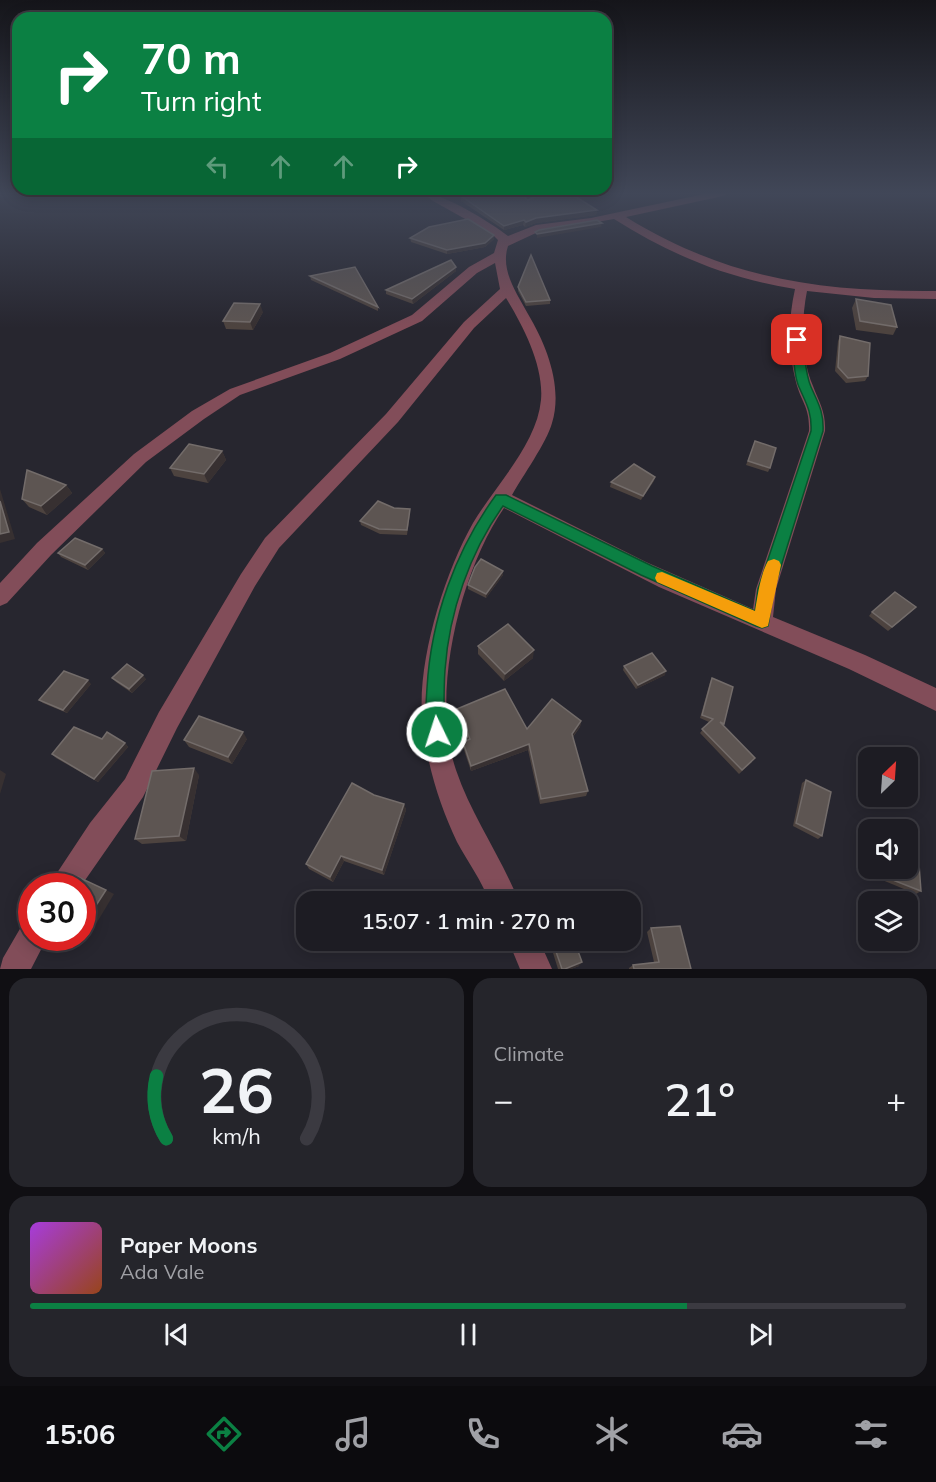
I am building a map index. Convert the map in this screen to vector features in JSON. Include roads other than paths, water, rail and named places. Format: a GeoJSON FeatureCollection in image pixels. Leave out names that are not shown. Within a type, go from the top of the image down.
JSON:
{"type":"FeatureCollection","features":[{"type":"Feature","properties":{"kind":"street"},"geometry":{"type":"LineString","coordinates":[[500,891],[491,871],[467,832],[442,768],[435,713],[437,667],[448,608],[481,526],[501,498],[544,425],[549,399],[545,368],[523,316],[507,290],[501,250],[503,238]]}},
{"type":"Feature","properties":{"kind":"street"},"geometry":{"type":"LineString","coordinates":[[0,597],[44,549],[140,458],[198,415],[235,392],[335,356],[417,318],[473,270],[517,238]]}},
{"type":"Feature","properties":{"kind":"street"},"geometry":{"type":"LineString","coordinates":[[653,238],[689,256],[751,276],[833,291],[898,296],[936,295]]}},
{"type":"Feature","properties":{"kind":"street"},"geometry":{"type":"LineString","coordinates":[[762,621],[766,589],[817,431],[818,415],[811,396],[804,386],[798,357],[796,322],[802,285]]}},
{"type":"Feature","properties":{"kind":"street"},"geometry":{"type":"LineString","coordinates":[[74,873],[134,788],[168,720],[248,580],[272,543],[392,418],[469,325],[507,290]]}},
{"type":"Feature","properties":{"kind":"street"},"geometry":{"type":"LineString","coordinates":[[501,498],[647,571],[884,672],[936,700]]}},
{"type":"Feature","properties":{"kind":"street"},"geometry":{"type":"LineString","coordinates":[[14,969],[24,951]]}},
{"type":"Feature","properties":{"kind":"street"},"geometry":{"type":"LineString","coordinates":[[528,951],[536,969]]}}]}
